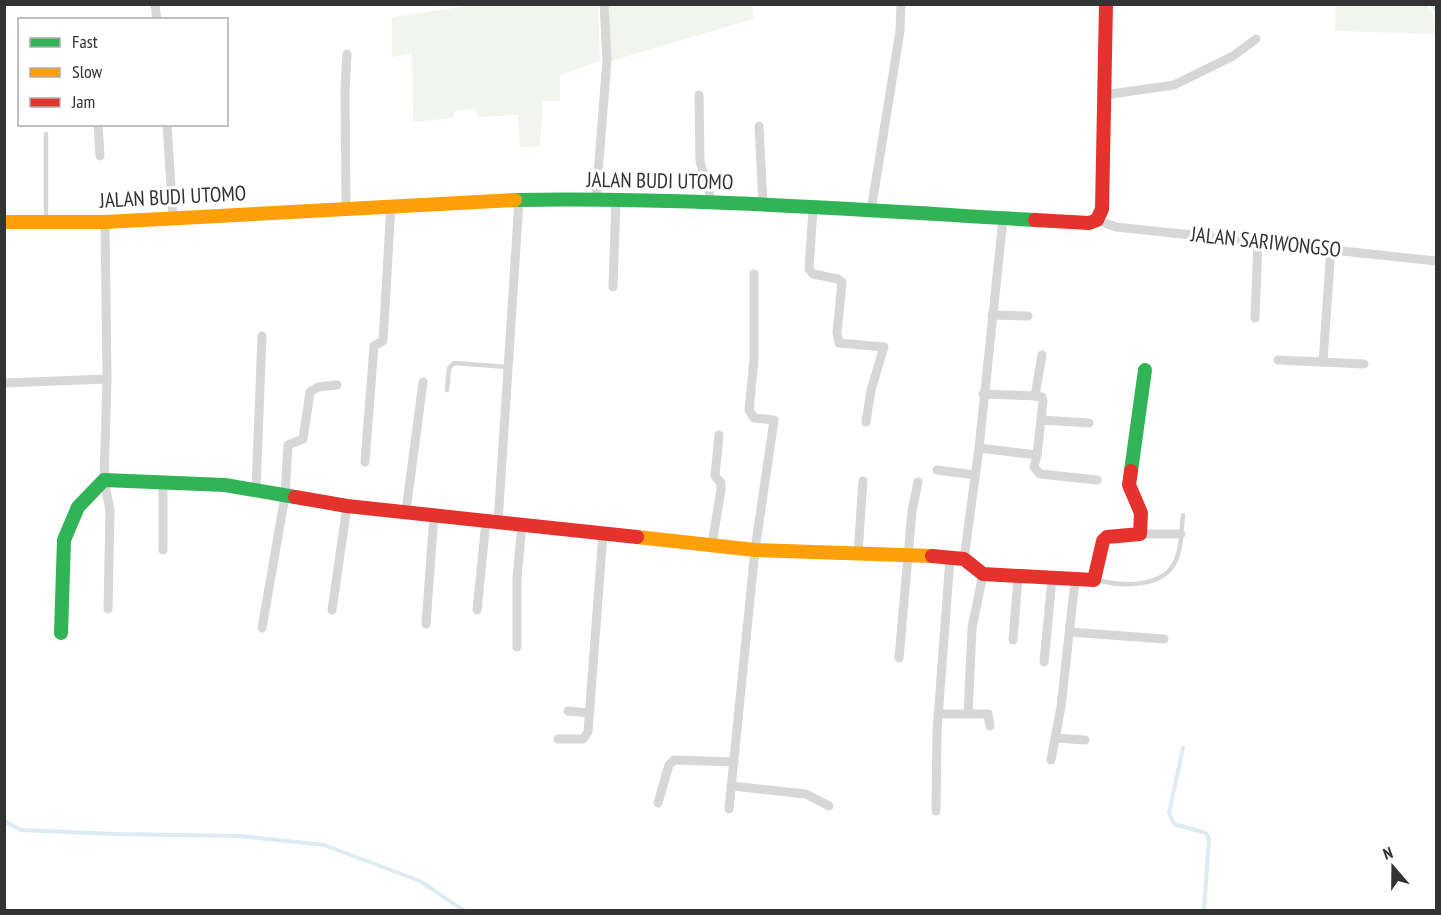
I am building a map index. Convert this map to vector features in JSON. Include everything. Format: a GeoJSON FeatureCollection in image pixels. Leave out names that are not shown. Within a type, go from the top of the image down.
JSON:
{"type":"FeatureCollection","features":[{"type":"Feature","properties":{"kind":"street"},"geometry":{"type":"LineString","coordinates":[[596,199],[607,60],[604,4]]}},
{"type":"Feature","properties":{"kind":"street"},"geometry":{"type":"LineString","coordinates":[[871,211],[900,31],[902,4]]}},
{"type":"Feature","properties":{"kind":"street"},"geometry":{"type":"LineString","coordinates":[[1097,220],[1102,209],[1106,4]]}},
{"type":"Feature","properties":{"kind":"street"},"geometry":{"type":"LineString","coordinates":[[1104,95],[1174,85],[1233,56],[1256,39]]}},
{"type":"Feature","properties":{"kind":"street"},"geometry":{"type":"LineString","coordinates":[[346,207],[347,54]]}},
{"type":"Feature","properties":{"kind":"street"},"geometry":{"type":"LineString","coordinates":[[699,95],[700,162],[712,202]]}},
{"type":"Feature","properties":{"kind":"street"},"geometry":{"type":"LineString","coordinates":[[98,126],[100,156]]}},
{"type":"Feature","properties":{"kind":"street"},"geometry":{"type":"LineString","coordinates":[[167,126],[173,218]]}},
{"type":"Feature","properties":{"kind":"street"},"geometry":{"type":"LineString","coordinates":[[759,126],[763,205]]}},
{"type":"Feature","properties":{"kind":"street","name":"JALAN BUDI UTOMO"},"geometry":{"type":"LineString","coordinates":[[4,222],[105,222],[346,207],[596,199],[712,202],[1089,223],[1097,220]]}},
{"type":"Feature","properties":{"kind":"street"},"geometry":{"type":"LineString","coordinates":[[613,287],[616,200]]}},
{"type":"Feature","properties":{"kind":"street"},"geometry":{"type":"LineString","coordinates":[[477,610],[492,522],[508,368],[519,201]]}},
{"type":"Feature","properties":{"kind":"street"},"geometry":{"type":"LineString","coordinates":[[365,462],[374,346],[383,341],[391,205]]}},
{"type":"Feature","properties":{"kind":"street"},"geometry":{"type":"LineString","coordinates":[[813,209],[809,269],[813,274],[838,279],[842,282],[837,333],[839,343],[884,347],[871,390],[866,422]]}},
{"type":"Feature","properties":{"kind":"street"},"geometry":{"type":"LineString","coordinates":[[964,560],[979,448],[1003,219]]}},
{"type":"Feature","properties":{"kind":"street","name":"JALAN SARIWONGSO"},"geometry":{"type":"LineString","coordinates":[[1097,220],[1116,227],[1437,261]]}},
{"type":"Feature","properties":{"kind":"street"},"geometry":{"type":"LineString","coordinates":[[105,222],[107,379],[104,480],[110,510],[108,609]]}},
{"type":"Feature","properties":{"kind":"street"},"geometry":{"type":"LineString","coordinates":[[1255,318],[1258,241]]}},
{"type":"Feature","properties":{"kind":"street"},"geometry":{"type":"LineString","coordinates":[[1323,362],[1331,248]]}},
{"type":"Feature","properties":{"kind":"street"},"geometry":{"type":"LineString","coordinates":[[729,810],[755,550],[774,420],[754,418],[749,410],[754,360],[754,274]]}},
{"type":"Feature","properties":{"kind":"street"},"geometry":{"type":"LineString","coordinates":[[992,315],[1028,316]]}},
{"type":"Feature","properties":{"kind":"street"},"geometry":{"type":"LineString","coordinates":[[256,489],[262,336]]}},
{"type":"Feature","properties":{"kind":"street"},"geometry":{"type":"LineString","coordinates":[[1035,396],[1042,355]]}},
{"type":"Feature","properties":{"kind":"street"},"geometry":{"type":"LineString","coordinates":[[1278,360],[1364,364]]}},
{"type":"Feature","properties":{"kind":"street"},"geometry":{"type":"LineString","coordinates":[[1140,534],[1141,513],[1130,485],[1145,370]]}},
{"type":"Feature","properties":{"kind":"street"},"geometry":{"type":"LineString","coordinates":[[4,383],[107,379]]}},
{"type":"Feature","properties":{"kind":"street"},"geometry":{"type":"LineString","coordinates":[[406,511],[423,382]]}},
{"type":"Feature","properties":{"kind":"street"},"geometry":{"type":"LineString","coordinates":[[262,628],[285,496],[288,445],[303,439],[310,392],[318,387],[337,385]]}},
{"type":"Feature","properties":{"kind":"street"},"geometry":{"type":"LineString","coordinates":[[983,394],[1043,398],[1034,467],[1040,474],[1097,480]]}},
{"type":"Feature","properties":{"kind":"street"},"geometry":{"type":"LineString","coordinates":[[1041,420],[1089,423]]}},
{"type":"Feature","properties":{"kind":"street"},"geometry":{"type":"LineString","coordinates":[[712,544],[721,490],[721,483],[714,476],[719,435]]}},
{"type":"Feature","properties":{"kind":"street"},"geometry":{"type":"LineString","coordinates":[[979,448],[1037,455]]}},
{"type":"Feature","properties":{"kind":"street"},"geometry":{"type":"LineString","coordinates":[[937,470],[975,475]]}},
{"type":"Feature","properties":{"kind":"street"},"geometry":{"type":"LineString","coordinates":[[61,633],[64,540],[78,507],[104,480],[225,485],[347,506],[755,550],[908,554],[964,560],[983,574],[1018,578],[1094,580],[1107,537],[1181,534]]}},
{"type":"Feature","properties":{"kind":"street"},"geometry":{"type":"LineString","coordinates":[[858,553],[863,481]]}},
{"type":"Feature","properties":{"kind":"street"},"geometry":{"type":"LineString","coordinates":[[899,658],[908,554],[918,482]]}},
{"type":"Feature","properties":{"kind":"street"},"geometry":{"type":"LineString","coordinates":[[163,484],[163,550]]}},
{"type":"Feature","properties":{"kind":"street"},"geometry":{"type":"LineString","coordinates":[[332,610],[347,506]]}},
{"type":"Feature","properties":{"kind":"street"},"geometry":{"type":"LineString","coordinates":[[426,624],[434,515]]}},
{"type":"Feature","properties":{"kind":"street"},"geometry":{"type":"LineString","coordinates":[[517,647],[518,578],[522,525]]}},
{"type":"Feature","properties":{"kind":"street"},"geometry":{"type":"LineString","coordinates":[[558,739],[586,737],[603,533]]}},
{"type":"Feature","properties":{"kind":"street"},"geometry":{"type":"LineString","coordinates":[[936,811],[938,714],[950,559]]}},
{"type":"Feature","properties":{"kind":"street"},"geometry":{"type":"LineString","coordinates":[[968,714],[972,628],[983,574]]}},
{"type":"Feature","properties":{"kind":"street"},"geometry":{"type":"LineString","coordinates":[[1013,640],[1018,578]]}},
{"type":"Feature","properties":{"kind":"street"},"geometry":{"type":"LineString","coordinates":[[1044,662],[1052,579]]}},
{"type":"Feature","properties":{"kind":"street"},"geometry":{"type":"LineString","coordinates":[[1052,760],[1061,707],[1075,580]]}},
{"type":"Feature","properties":{"kind":"street"},"geometry":{"type":"LineString","coordinates":[[1070,632],[1164,639]]}},
{"type":"Feature","properties":{"kind":"street"},"geometry":{"type":"LineString","coordinates":[[568,711],[589,713]]}},
{"type":"Feature","properties":{"kind":"street"},"geometry":{"type":"LineString","coordinates":[[938,714],[988,714],[990,726]]}},
{"type":"Feature","properties":{"kind":"street"},"geometry":{"type":"LineString","coordinates":[[1055,738],[1085,740]]}},
{"type":"Feature","properties":{"kind":"street"},"geometry":{"type":"LineString","coordinates":[[658,803],[669,765],[674,760],[734,762]]}},
{"type":"Feature","properties":{"kind":"street"},"geometry":{"type":"LineString","coordinates":[[732,786],[806,794],[829,806]]}},
{"type":"Feature","properties":{"kind":"lane"},"geometry":{"type":"LineString","coordinates":[[46,134],[46,222]]}},
{"type":"Feature","properties":{"kind":"lane"},"geometry":{"type":"LineString","coordinates":[[447,390],[449,368],[454,363],[508,368]]}},
{"type":"Feature","properties":{"kind":"lane"},"geometry":{"type":"LineString","coordinates":[[1094,580],[1122,586],[1164,575],[1174,565],[1183,515]]}},
{"type":"Feature","properties":{"kind":"shaded area"},"geometry":{"type":"Polygon","coordinates":[[[475,5],[598,5],[600,61],[560,75],[560,101],[543,101],[540,146],[520,147],[518,115],[477,117],[476,109],[455,111],[453,118],[413,122],[412,53],[392,57],[392,17],[475,5]]]}},
{"type":"Feature","properties":{"kind":"shaded area"},"geometry":{"type":"Polygon","coordinates":[[[608,5],[752,5],[753,19],[611,61],[608,5]]]}},
{"type":"Feature","properties":{"kind":"shaded area"},"geometry":{"type":"Polygon","coordinates":[[[1336,5],[1426,5],[1436,19],[1436,34],[1335,31],[1336,5]]]}},
{"type":"Feature","properties":{"kind":"waterway"},"geometry":{"type":"LineString","coordinates":[[1432,4],[1436,11]]}},
{"type":"Feature","properties":{"kind":"waterway"},"geometry":{"type":"LineString","coordinates":[[1183,748],[1169,813],[1174,824],[1206,833],[1209,839],[1204,910]]}},
{"type":"Feature","properties":{"kind":"waterway"},"geometry":{"type":"LineString","coordinates":[[4,821],[21,830],[239,836],[324,845],[420,881],[463,910]]}},
{"type":"Feature","properties":{"kind":"traffic: fast"},"geometry":{"type":"LineString","coordinates":[[515,200],[710,202],[1035,220]]}},
{"type":"Feature","properties":{"kind":"traffic: fast"},"geometry":{"type":"LineString","coordinates":[[1131,471],[1145,370]]}},
{"type":"Feature","properties":{"kind":"traffic: fast"},"geometry":{"type":"LineString","coordinates":[[61,633],[64,540],[78,507],[104,480],[225,485],[295,497]]}},
{"type":"Feature","properties":{"kind":"traffic: slow"},"geometry":{"type":"LineString","coordinates":[[4,222],[105,222],[515,200]]}},
{"type":"Feature","properties":{"kind":"traffic: slow"},"geometry":{"type":"LineString","coordinates":[[637,537],[755,550],[932,556]]}},
{"type":"Feature","properties":{"kind":"traffic: jam"},"geometry":{"type":"LineString","coordinates":[[1035,220],[1089,223],[1097,220],[1102,209],[1106,4]]}},
{"type":"Feature","properties":{"kind":"traffic: jam"},"geometry":{"type":"LineString","coordinates":[[932,556],[964,559],[983,574],[1094,580],[1103,541],[1107,537],[1140,534],[1141,513],[1129,485],[1131,471]]}},
{"type":"Feature","properties":{"kind":"traffic: jam"},"geometry":{"type":"LineString","coordinates":[[295,497],[347,506],[637,537]]}}]}
